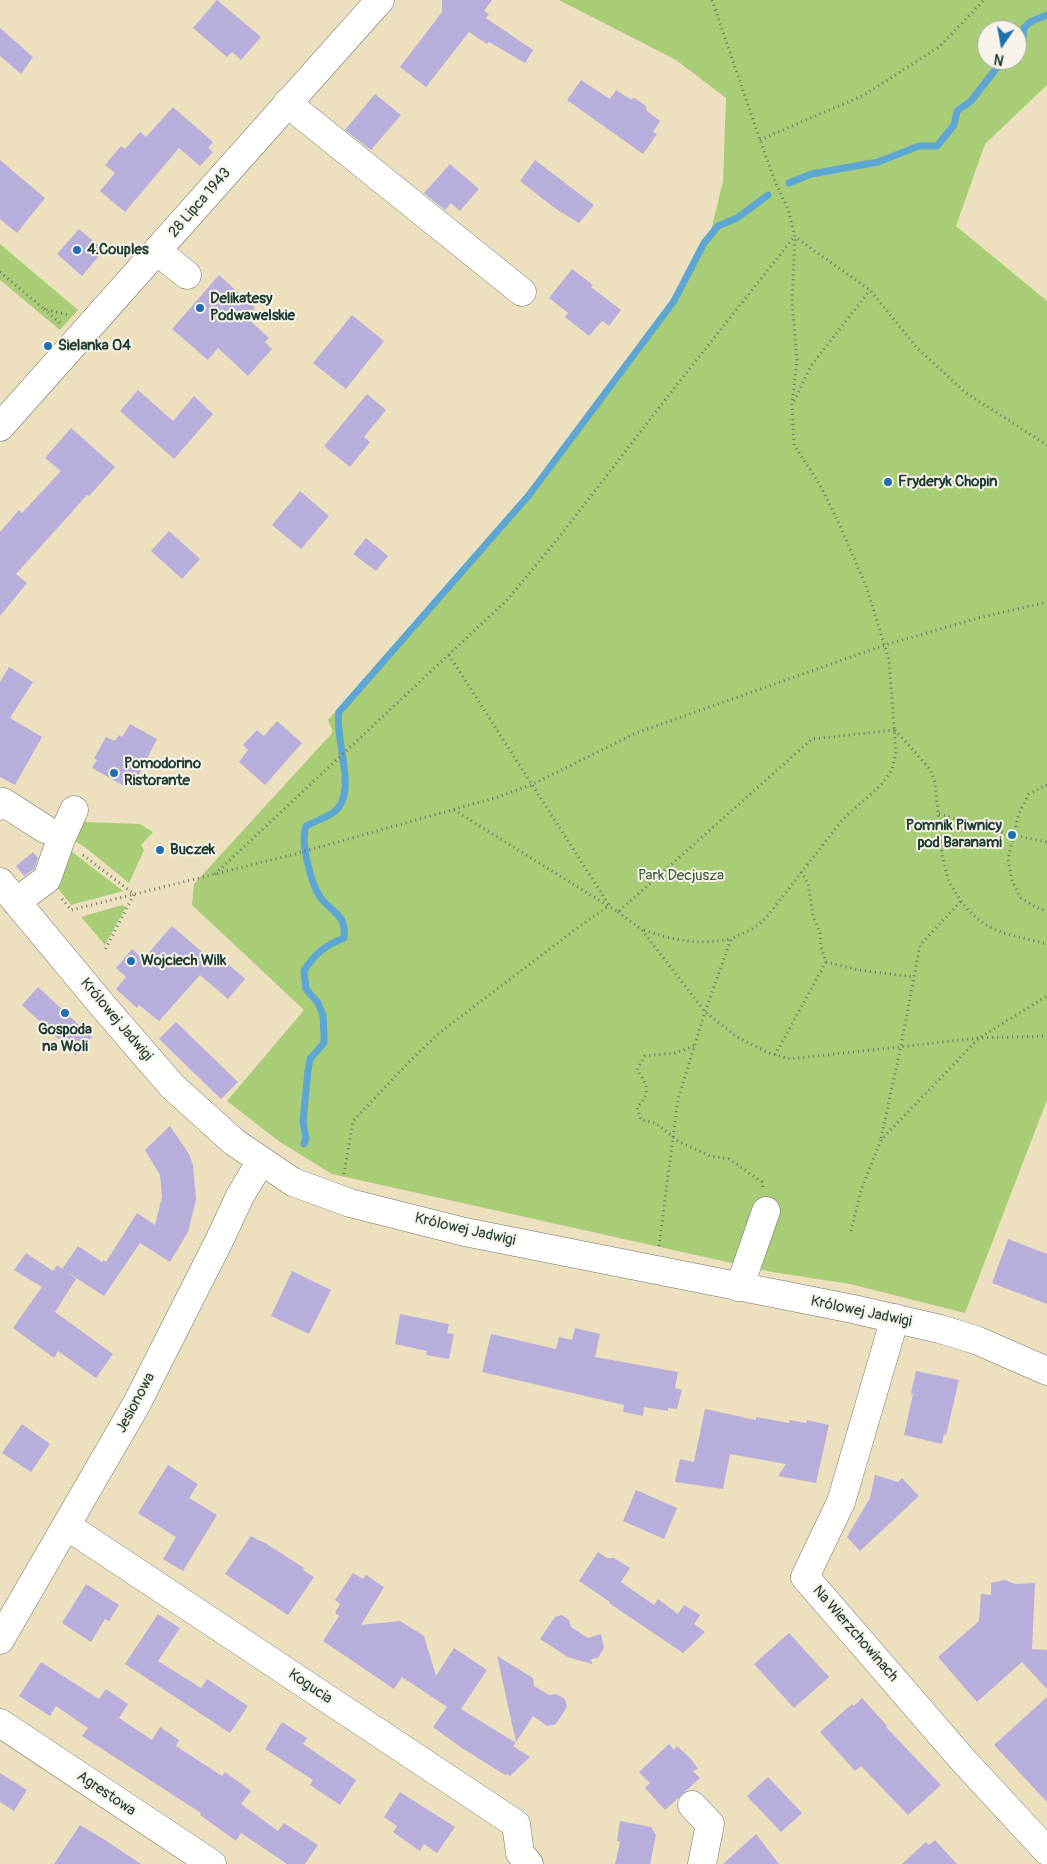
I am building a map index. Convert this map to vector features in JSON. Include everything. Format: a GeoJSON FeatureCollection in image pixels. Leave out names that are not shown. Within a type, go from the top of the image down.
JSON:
{"type":"FeatureCollection","features":[{"type":"Feature","properties":{"kind":"street","name":"28 Lipca 1943"},"geometry":{"type":"LineString","coordinates":[[0,427],[380,0]]}},
{"type":"Feature","properties":{"kind":"street"},"geometry":{"type":"LineString","coordinates":[[287,103],[522,292]]}},
{"type":"Feature","properties":{"kind":"street"},"geometry":{"type":"LineString","coordinates":[[157,251],[186,275]]}},
{"type":"Feature","properties":{"kind":"street"},"geometry":{"type":"LineString","coordinates":[[0,806],[3,802],[53,834]]}},
{"type":"Feature","properties":{"kind":"street"},"geometry":{"type":"LineString","coordinates":[[8,892],[47,879],[53,834],[74,810]]}},
{"type":"Feature","properties":{"kind":"street","name":"Królowej Jadwigi"},"geometry":{"type":"LineString","coordinates":[[8,892],[172,1086],[234,1142],[293,1182],[350,1203],[466,1232],[895,1318],[940,1329],[1012,1354],[1047,1371]]}},
{"type":"Feature","properties":{"kind":"street","name":"Jesionowa"},"geometry":{"type":"LineString","coordinates":[[0,1640],[136,1405],[211,1258],[240,1196],[262,1161]]}},
{"type":"Feature","properties":{"kind":"street"},"geometry":{"type":"LineString","coordinates":[[738,1287],[766,1211]]}},
{"type":"Feature","properties":{"kind":"street","name":"Na Wierzchowinach"},"geometry":{"type":"LineString","coordinates":[[895,1318],[841,1502],[806,1576],[962,1759],[1047,1851]]}},
{"type":"Feature","properties":{"kind":"street","name":"Kogucia"},"geometry":{"type":"LineString","coordinates":[[67,1526],[516,1824],[525,1858]]}},
{"type":"Feature","properties":{"kind":"street","name":"Agrestowa"},"geometry":{"type":"LineString","coordinates":[[0,1723],[212,1864]]}},
{"type":"Feature","properties":{"kind":"street"},"geometry":{"type":"LineString","coordinates":[[692,1805],[710,1824],[702,1864]]}},
{"type":"Feature","properties":{"kind":"path"},"geometry":{"type":"LineString","coordinates":[[642,930],[664,938],[685,942],[712,943],[731,939],[754,928],[766,918],[843,819],[881,785],[892,770],[896,752],[889,660],[866,586],[842,528],[820,485],[794,445],[792,404],[797,360],[792,303],[795,237],[788,209],[776,184],[760,140],[712,0]]}},
{"type":"Feature","properties":{"kind":"path"},"geometry":{"type":"LineString","coordinates":[[760,140],[864,95],[938,47],[984,0]]}},
{"type":"Feature","properties":{"kind":"path"},"geometry":{"type":"LineString","coordinates":[[795,237],[870,290],[917,348],[966,393],[1047,445]]}},
{"type":"Feature","properties":{"kind":"path"},"geometry":{"type":"LineString","coordinates":[[214,875],[508,599],[560,536],[672,391],[795,237]]}},
{"type":"Feature","properties":{"kind":"path"},"geometry":{"type":"LineString","coordinates":[[0,272],[57,321]]}},
{"type":"Feature","properties":{"kind":"path"},"geometry":{"type":"LineString","coordinates":[[792,404],[811,366],[870,290]]}},
{"type":"Feature","properties":{"kind":"path"},"geometry":{"type":"LineString","coordinates":[[44,308],[70,316]]}},
{"type":"Feature","properties":{"kind":"path"},"geometry":{"type":"LineString","coordinates":[[47,879],[71,910],[295,854],[454,810],[533,784],[636,733],[885,645],[978,618],[1047,602]]}},
{"type":"Feature","properties":{"kind":"path"},"geometry":{"type":"LineString","coordinates":[[449,655],[610,905]]}},
{"type":"Feature","properties":{"kind":"path"},"geometry":{"type":"LineString","coordinates":[[895,730],[930,769],[935,782],[942,855],[949,882],[961,901],[984,924],[1003,933],[1047,944]]}},
{"type":"Feature","properties":{"kind":"path"},"geometry":{"type":"LineString","coordinates":[[618,912],[812,739],[895,730]]}},
{"type":"Feature","properties":{"kind":"path"},"geometry":{"type":"LineString","coordinates":[[1047,785],[1028,794],[1019,813],[1008,859],[1012,880],[1021,898],[1047,911]]}},
{"type":"Feature","properties":{"kind":"path"},"geometry":{"type":"LineString","coordinates":[[454,810],[610,905],[642,930],[705,1012],[736,1038],[775,1055],[790,1059],[978,1038],[1047,1036]]}},
{"type":"Feature","properties":{"kind":"path"},"geometry":{"type":"LineString","coordinates":[[939,814],[1013,835],[1047,842]]}},
{"type":"Feature","properties":{"kind":"path"},"geometry":{"type":"LineString","coordinates":[[53,834],[134,894]]}},
{"type":"Feature","properties":{"kind":"path"},"geometry":{"type":"LineString","coordinates":[[775,1055],[826,962],[821,948],[820,934],[813,916],[808,883],[801,872]]}},
{"type":"Feature","properties":{"kind":"path"},"geometry":{"type":"LineString","coordinates":[[105,950],[134,894]]}},
{"type":"Feature","properties":{"kind":"path"},"geometry":{"type":"LineString","coordinates":[[851,1231],[861,1190],[881,1140],[920,945],[961,901]]}},
{"type":"Feature","properties":{"kind":"path"},"geometry":{"type":"LineString","coordinates":[[343,1180],[353,1121],[411,1060],[439,1033],[610,905]]}},
{"type":"Feature","properties":{"kind":"path"},"geometry":{"type":"LineString","coordinates":[[658,1254],[678,1099],[705,1012],[731,939]]}},
{"type":"Feature","properties":{"kind":"path"},"geometry":{"type":"LineString","coordinates":[[826,962],[859,970],[914,976]]}},
{"type":"Feature","properties":{"kind":"path"},"geometry":{"type":"LineString","coordinates":[[881,1140],[978,1038],[1047,996]]}},
{"type":"Feature","properties":{"kind":"path"},"geometry":{"type":"LineString","coordinates":[[694,1046],[675,1052],[645,1056],[637,1070],[646,1082],[647,1092],[644,1100],[637,1107],[641,1120],[656,1124],[672,1138],[710,1156],[729,1160],[762,1182],[766,1211]]}},
{"type":"Feature","properties":{"kind":"green space","name":"Park Decjusza"},"geometry":{"type":"Polygon","coordinates":[[[559,0],[1047,0],[1047,85],[985,144],[956,226],[1047,301],[1047,1100],[965,1313],[850,1284],[772,1272],[332,1174],[280,1142],[227,1101],[304,1010],[192,905],[194,884],[333,732],[328,720],[506,521],[675,303],[709,239],[723,181],[726,98],[676,60],[559,0]]]}},
{"type":"Feature","properties":{"kind":"green space"},"geometry":{"type":"Polygon","coordinates":[[[0,244],[78,310],[60,330],[0,280],[0,244]]]}},
{"type":"Feature","properties":{"kind":"green space"},"geometry":{"type":"Polygon","coordinates":[[[78,817],[86,822],[140,824],[153,832],[141,845],[144,850],[129,883],[86,848],[66,835],[78,817]]]}},
{"type":"Feature","properties":{"kind":"green space"},"geometry":{"type":"Polygon","coordinates":[[[67,848],[123,891],[71,905],[54,883],[67,848]]]}},
{"type":"Feature","properties":{"kind":"green space"},"geometry":{"type":"Polygon","coordinates":[[[122,905],[126,907],[105,945],[81,917],[122,905]]]}},
{"type":"Feature","properties":{"kind":"building"},"geometry":{"type":"Polygon","coordinates":[[[217,0],[261,37],[241,60],[232,52],[227,57],[193,28],[217,0]]]}},
{"type":"Feature","properties":{"kind":"building"},"geometry":{"type":"Polygon","coordinates":[[[442,0],[492,0],[484,11],[489,14],[486,18],[533,50],[525,63],[489,42],[487,44],[469,32],[426,87],[400,67],[442,12],[442,0]]]}},
{"type":"Feature","properties":{"kind":"building"},"geometry":{"type":"Polygon","coordinates":[[[0,28],[33,57],[21,74],[0,56],[0,28]]]}},
{"type":"Feature","properties":{"kind":"building"},"geometry":{"type":"Polygon","coordinates":[[[581,80],[610,99],[616,90],[630,99],[635,98],[646,106],[647,111],[660,121],[653,132],[657,134],[643,154],[567,100],[581,80]]]}},
{"type":"Feature","properties":{"kind":"building"},"geometry":{"type":"Polygon","coordinates":[[[375,94],[401,115],[371,150],[345,130],[375,94]]]}},
{"type":"Feature","properties":{"kind":"building"},"geometry":{"type":"Polygon","coordinates":[[[173,107],[213,142],[208,148],[213,152],[200,166],[179,148],[125,212],[100,191],[115,173],[105,165],[121,146],[125,149],[140,132],[146,137],[173,107]]]}},
{"type":"Feature","properties":{"kind":"building"},"geometry":{"type":"Polygon","coordinates":[[[0,160],[45,198],[17,233],[0,219],[0,160]]]}},
{"type":"Feature","properties":{"kind":"building"},"geometry":{"type":"Polygon","coordinates":[[[535,160],[594,205],[579,223],[556,209],[520,181],[535,160]]]}},
{"type":"Feature","properties":{"kind":"building"},"geometry":{"type":"Polygon","coordinates":[[[450,164],[479,189],[460,211],[451,203],[445,210],[424,193],[450,164]]]}},
{"type":"Feature","properties":{"kind":"building"},"geometry":{"type":"Polygon","coordinates":[[[79,229],[104,250],[82,276],[57,254],[79,229]]]}},
{"type":"Feature","properties":{"kind":"building"},"geometry":{"type":"Polygon","coordinates":[[[572,269],[593,285],[591,287],[621,310],[609,326],[602,321],[589,336],[565,317],[568,313],[549,298],[572,269]]]}},
{"type":"Feature","properties":{"kind":"building"},"geometry":{"type":"Polygon","coordinates":[[[219,275],[255,308],[246,317],[269,338],[265,342],[272,349],[248,376],[218,348],[208,360],[172,329],[219,275]]]}},
{"type":"Feature","properties":{"kind":"building"},"geometry":{"type":"Polygon","coordinates":[[[352,315],[384,341],[346,389],[313,363],[352,315]]]}},
{"type":"Feature","properties":{"kind":"building"},"geometry":{"type":"Polygon","coordinates":[[[138,390],[173,421],[194,396],[213,414],[174,459],[120,411],[138,390]]]}},
{"type":"Feature","properties":{"kind":"building"},"geometry":{"type":"Polygon","coordinates":[[[367,394],[386,410],[364,437],[370,442],[350,467],[324,446],[367,394]]]}},
{"type":"Feature","properties":{"kind":"building"},"geometry":{"type":"Polygon","coordinates":[[[71,428],[115,467],[89,496],[87,495],[16,574],[27,583],[0,616],[0,532],[19,510],[22,513],[61,471],[45,458],[71,428]]]}},
{"type":"Feature","properties":{"kind":"building"},"geometry":{"type":"Polygon","coordinates":[[[300,491],[329,516],[301,549],[272,525],[300,491]]]}},
{"type":"Feature","properties":{"kind":"building"},"geometry":{"type":"Polygon","coordinates":[[[169,531],[200,559],[182,579],[151,551],[169,531]]]}},
{"type":"Feature","properties":{"kind":"building"},"geometry":{"type":"Polygon","coordinates":[[[366,538],[388,556],[376,571],[353,554],[366,538]]]}},
{"type":"Feature","properties":{"kind":"building"},"geometry":{"type":"Polygon","coordinates":[[[9,667],[33,682],[10,718],[42,737],[15,785],[0,777],[0,682],[9,667]]]}},
{"type":"Feature","properties":{"kind":"building"},"geometry":{"type":"Polygon","coordinates":[[[277,721],[302,743],[265,785],[239,762],[248,750],[243,745],[257,730],[264,736],[277,721]]]}},
{"type":"Feature","properties":{"kind":"building"},"geometry":{"type":"Polygon","coordinates":[[[130,724],[157,739],[137,778],[132,776],[126,787],[92,768],[97,760],[94,758],[106,737],[115,741],[119,735],[122,737],[130,724]]]}},
{"type":"Feature","properties":{"kind":"building"},"geometry":{"type":"Polygon","coordinates":[[[33,852],[38,858],[34,869],[24,876],[16,866],[33,852]]]}},
{"type":"Feature","properties":{"kind":"building"},"geometry":{"type":"Polygon","coordinates":[[[172,926],[216,964],[221,958],[245,979],[228,999],[200,975],[159,1021],[139,1005],[137,1008],[116,989],[126,977],[116,968],[132,949],[143,959],[172,926]]]}},
{"type":"Feature","properties":{"kind":"building"},"geometry":{"type":"Polygon","coordinates":[[[38,987],[92,1037],[76,1055],[22,1005],[38,987]]]}},
{"type":"Feature","properties":{"kind":"building"},"geometry":{"type":"Polygon","coordinates":[[[176,1022],[238,1082],[221,1099],[159,1039],[176,1022]]]}},
{"type":"Feature","properties":{"kind":"building"},"geometry":{"type":"Polygon","coordinates":[[[170,1126],[189,1154],[193,1165],[196,1200],[188,1232],[170,1262],[140,1243],[104,1296],[62,1269],[78,1246],[102,1262],[103,1260],[106,1262],[137,1213],[155,1225],[162,1197],[160,1175],[145,1150],[170,1126]]]}},
{"type":"Feature","properties":{"kind":"building"},"geometry":{"type":"Polygon","coordinates":[[[1008,1239],[1047,1254],[1047,1304],[992,1283],[1008,1239]]]}},
{"type":"Feature","properties":{"kind":"building"},"geometry":{"type":"Polygon","coordinates":[[[26,1253],[53,1271],[57,1265],[76,1279],[55,1312],[113,1354],[96,1378],[58,1351],[54,1358],[13,1328],[42,1287],[14,1270],[26,1253]]]}},
{"type":"Feature","properties":{"kind":"building"},"geometry":{"type":"Polygon","coordinates":[[[292,1271],[331,1290],[309,1334],[271,1316],[292,1271]]]}},
{"type":"Feature","properties":{"kind":"building"},"geometry":{"type":"Polygon","coordinates":[[[400,1314],[449,1324],[447,1333],[454,1334],[449,1359],[426,1355],[427,1351],[395,1344],[400,1314]]]}},
{"type":"Feature","properties":{"kind":"building"},"geometry":{"type":"Polygon","coordinates":[[[575,1328],[600,1334],[595,1357],[678,1372],[675,1388],[682,1390],[677,1409],[668,1408],[668,1411],[644,1407],[643,1416],[623,1412],[624,1405],[482,1372],[491,1334],[556,1349],[559,1337],[572,1340],[575,1328]]]}},
{"type":"Feature","properties":{"kind":"building"},"geometry":{"type":"Polygon","coordinates":[[[916,1371],[959,1380],[946,1435],[944,1434],[942,1444],[904,1435],[916,1371]]]}},
{"type":"Feature","properties":{"kind":"building"},"geometry":{"type":"Polygon","coordinates":[[[705,1409],[756,1420],[756,1417],[789,1423],[790,1420],[806,1423],[807,1420],[829,1425],[816,1483],[778,1476],[786,1464],[730,1454],[723,1489],[675,1482],[680,1459],[694,1462],[705,1409]]]}},
{"type":"Feature","properties":{"kind":"building"},"geometry":{"type":"Polygon","coordinates":[[[22,1424],[50,1444],[31,1472],[2,1453],[22,1424]]]}},
{"type":"Feature","properties":{"kind":"building"},"geometry":{"type":"Polygon","coordinates":[[[168,1465],[198,1484],[189,1498],[217,1515],[183,1571],[163,1559],[176,1537],[138,1513],[168,1465]]]}},
{"type":"Feature","properties":{"kind":"building"},"geometry":{"type":"Polygon","coordinates":[[[875,1475],[898,1482],[902,1478],[919,1496],[860,1551],[847,1537],[870,1498],[875,1475]]]}},
{"type":"Feature","properties":{"kind":"building"},"geometry":{"type":"Polygon","coordinates":[[[636,1490],[677,1508],[664,1539],[623,1521],[636,1490]]]}},
{"type":"Feature","properties":{"kind":"building"},"geometry":{"type":"Polygon","coordinates":[[[251,1536],[304,1568],[303,1570],[314,1577],[288,1615],[225,1574],[251,1536]]]}},
{"type":"Feature","properties":{"kind":"building"},"geometry":{"type":"Polygon","coordinates":[[[598,1552],[607,1558],[614,1558],[630,1568],[621,1582],[654,1605],[658,1599],[678,1614],[684,1605],[700,1615],[694,1624],[705,1632],[683,1653],[579,1581],[598,1552]]]}},
{"type":"Feature","properties":{"kind":"building"},"geometry":{"type":"Polygon","coordinates":[[[353,1573],[363,1579],[366,1575],[384,1587],[361,1625],[400,1621],[424,1636],[436,1676],[454,1648],[487,1670],[461,1709],[516,1743],[513,1746],[530,1757],[510,1776],[505,1775],[462,1748],[433,1727],[447,1707],[402,1677],[394,1689],[323,1641],[339,1616],[335,1613],[340,1604],[335,1600],[353,1573]]]}},
{"type":"Feature","properties":{"kind":"building"},"geometry":{"type":"Polygon","coordinates":[[[1005,1580],[1015,1584],[1035,1583],[1032,1649],[1047,1650],[1047,1689],[1022,1662],[977,1702],[938,1657],[979,1621],[981,1594],[991,1595],[991,1583],[1005,1580]]]}},
{"type":"Feature","properties":{"kind":"building"},"geometry":{"type":"Polygon","coordinates":[[[86,1584],[119,1605],[109,1621],[105,1619],[91,1642],[62,1623],[86,1584]]]}},
{"type":"Feature","properties":{"kind":"building"},"geometry":{"type":"Polygon","coordinates":[[[158,1614],[180,1628],[158,1661],[201,1688],[207,1679],[248,1706],[230,1733],[125,1664],[158,1614]]]}},
{"type":"Feature","properties":{"kind":"building"},"geometry":{"type":"Polygon","coordinates":[[[562,1615],[569,1620],[571,1627],[588,1638],[601,1634],[604,1648],[598,1658],[591,1659],[592,1664],[568,1657],[540,1639],[555,1617],[562,1615]]]}},
{"type":"Feature","properties":{"kind":"building"},"geometry":{"type":"Polygon","coordinates":[[[789,1633],[829,1677],[794,1708],[754,1664],[789,1633]]]}},
{"type":"Feature","properties":{"kind":"building"},"geometry":{"type":"Polygon","coordinates":[[[497,1656],[533,1678],[534,1686],[549,1695],[556,1694],[565,1699],[567,1707],[556,1724],[547,1726],[533,1716],[516,1742],[497,1656]]]}},
{"type":"Feature","properties":{"kind":"building"},"geometry":{"type":"Polygon","coordinates":[[[41,1662],[99,1699],[106,1689],[128,1704],[119,1718],[152,1740],[160,1727],[179,1740],[176,1746],[222,1776],[225,1772],[251,1791],[241,1804],[278,1831],[284,1823],[318,1845],[305,1864],[287,1864],[241,1833],[236,1841],[200,1815],[201,1813],[82,1736],[88,1728],[56,1706],[50,1716],[19,1696],[41,1662]]]}},
{"type":"Feature","properties":{"kind":"building"},"geometry":{"type":"Polygon","coordinates":[[[1047,1697],[1047,1802],[994,1745],[1047,1697]]]}},
{"type":"Feature","properties":{"kind":"building"},"geometry":{"type":"Polygon","coordinates":[[[862,1698],[886,1727],[941,1785],[908,1815],[861,1766],[855,1771],[820,1732],[852,1704],[854,1706],[862,1698]]]}},
{"type":"Feature","properties":{"kind":"building"},"geometry":{"type":"Polygon","coordinates":[[[282,1722],[307,1738],[303,1744],[356,1780],[340,1805],[310,1785],[313,1780],[265,1749],[282,1722]]]}},
{"type":"Feature","properties":{"kind":"building"},"geometry":{"type":"Polygon","coordinates":[[[669,1744],[674,1750],[677,1746],[691,1759],[698,1769],[693,1771],[700,1778],[665,1810],[645,1788],[650,1783],[639,1772],[669,1744]]]}},
{"type":"Feature","properties":{"kind":"building"},"geometry":{"type":"Polygon","coordinates":[[[0,1773],[27,1790],[14,1811],[0,1802],[0,1773]]]}},
{"type":"Feature","properties":{"kind":"building"},"geometry":{"type":"Polygon","coordinates":[[[768,1777],[802,1813],[781,1832],[747,1796],[768,1777]]]}},
{"type":"Feature","properties":{"kind":"building"},"geometry":{"type":"Polygon","coordinates":[[[400,1792],[455,1827],[437,1853],[424,1844],[420,1851],[393,1832],[397,1826],[384,1817],[400,1792]]]}},
{"type":"Feature","properties":{"kind":"building"},"geometry":{"type":"Polygon","coordinates":[[[620,1821],[651,1827],[656,1835],[650,1864],[615,1864],[620,1842],[617,1841],[620,1821]]]}},
{"type":"Feature","properties":{"kind":"building"},"geometry":{"type":"Polygon","coordinates":[[[80,1825],[105,1840],[141,1864],[54,1864],[80,1825]]]}},
{"type":"Feature","properties":{"kind":"building"},"geometry":{"type":"Polygon","coordinates":[[[756,1834],[779,1864],[723,1864],[756,1834]]]}},
{"type":"Feature","properties":{"kind":"building"},"geometry":{"type":"Polygon","coordinates":[[[935,1840],[957,1864],[902,1864],[926,1842],[929,1845],[935,1840]]]}},
{"type":"Feature","properties":{"kind":"waterway"},"geometry":{"type":"LineString","coordinates":[[1027,25],[1047,15]]}},
{"type":"Feature","properties":{"kind":"waterway"},"geometry":{"type":"LineString","coordinates":[[789,183],[811,174],[878,162],[919,146],[937,146],[954,125],[957,111],[971,101],[995,70]]}},
{"type":"Feature","properties":{"kind":"waterway"},"geometry":{"type":"LineString","coordinates":[[304,1144],[306,1138],[303,1122],[310,1059],[324,1043],[323,1015],[318,1003],[306,989],[304,971],[321,951],[344,938],[341,919],[320,897],[317,891],[307,862],[304,842],[306,826],[334,812],[341,803],[345,792],[344,765],[338,724],[339,712],[529,495],[674,301],[704,243],[718,226],[737,218],[768,195]]}},
{"type":"Feature","properties":{"kind":"place","name":"4.Couples"},"geometry":{"type":"Point","coordinates":[77,250]}},
{"type":"Feature","properties":{"kind":"place","name":"Delikatesy Podwawelskie"},"geometry":{"type":"Point","coordinates":[200,308]}},
{"type":"Feature","properties":{"kind":"place","name":"Sielanka 04"},"geometry":{"type":"Point","coordinates":[48,346]}},
{"type":"Feature","properties":{"kind":"place","name":"Fryderyk Chopin"},"geometry":{"type":"Point","coordinates":[888,482]}},
{"type":"Feature","properties":{"kind":"place","name":"Pomodorino Ristorante"},"geometry":{"type":"Point","coordinates":[114,773]}},
{"type":"Feature","properties":{"kind":"place","name":"Pomnik Piwnicy pod Baranami"},"geometry":{"type":"Point","coordinates":[1012,835]}},
{"type":"Feature","properties":{"kind":"place","name":"Buczek"},"geometry":{"type":"Point","coordinates":[160,850]}},
{"type":"Feature","properties":{"kind":"place","name":"Wojciech Wilk"},"geometry":{"type":"Point","coordinates":[131,961]}},
{"type":"Feature","properties":{"kind":"place","name":"Gospoda na Woli"},"geometry":{"type":"Point","coordinates":[65,1013]}}]}
